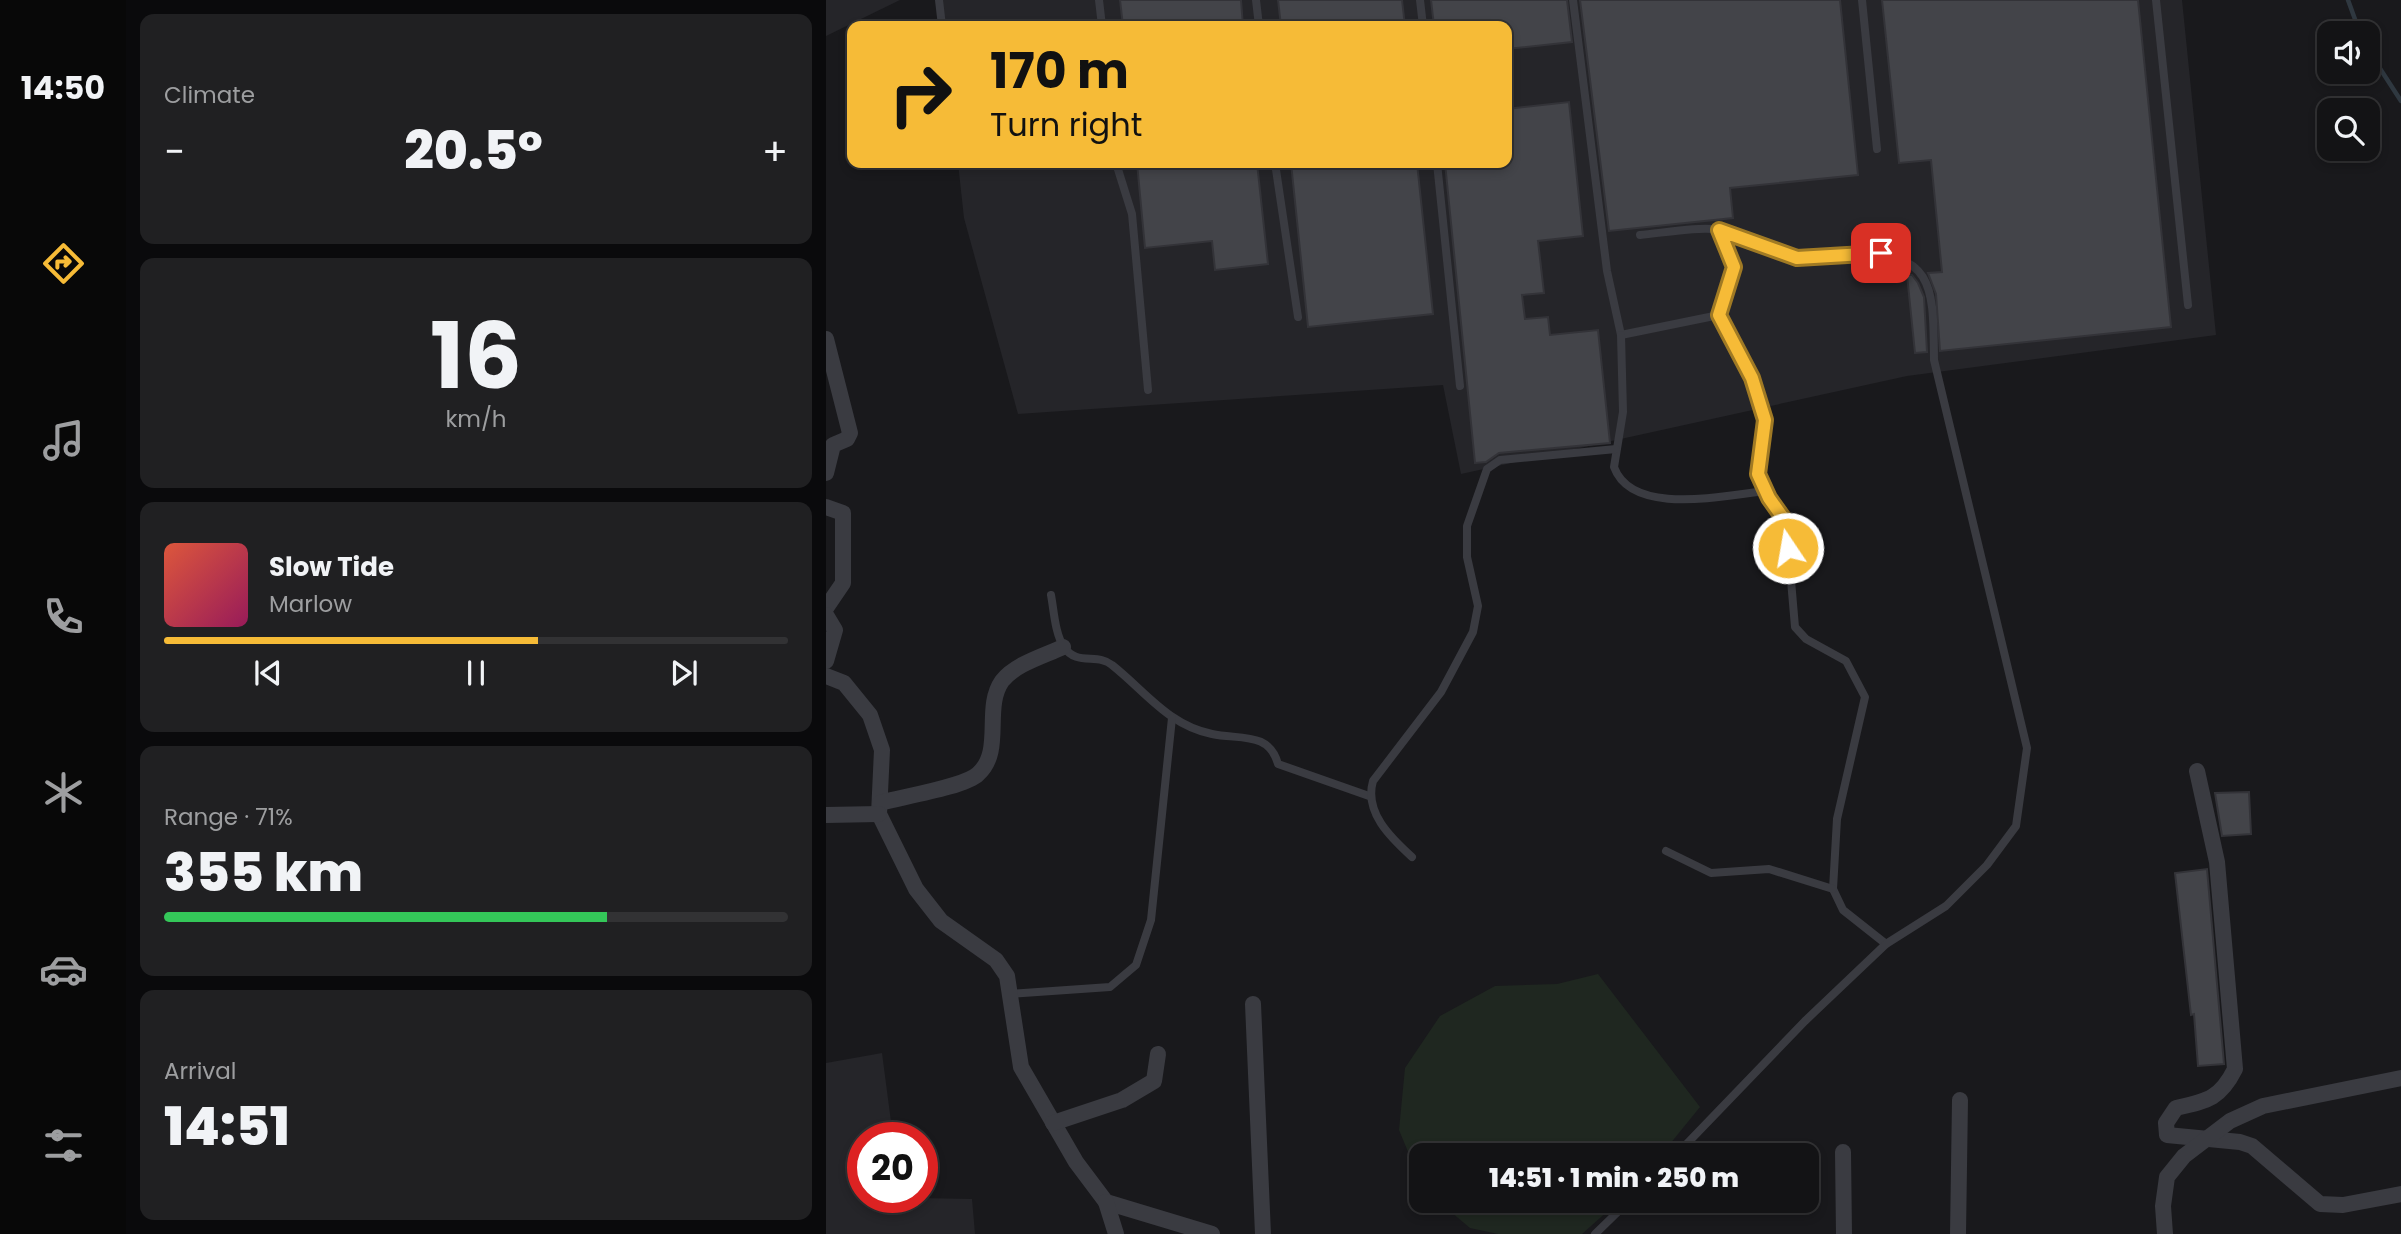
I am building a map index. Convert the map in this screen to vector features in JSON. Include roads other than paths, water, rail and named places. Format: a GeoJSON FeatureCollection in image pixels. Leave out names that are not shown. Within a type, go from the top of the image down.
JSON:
{"type":"FeatureCollection","features":[{"type":"Feature","properties":{"kind":"street"},"geometry":{"type":"LineString","coordinates":[[826,339],[850,433],[847,439],[833,446],[826,473]]}},
{"type":"Feature","properties":{"kind":"street"},"geometry":{"type":"LineString","coordinates":[[826,506],[844,513],[843,583],[826,608]]}},
{"type":"Feature","properties":{"kind":"street"},"geometry":{"type":"LineString","coordinates":[[826,615],[835,629],[826,661]]}},
{"type":"Feature","properties":{"kind":"street"},"geometry":{"type":"LineString","coordinates":[[826,815],[879,808],[950,786],[978,774],[986,765],[991,749],[995,697],[1001,682],[1011,673],[1063,647]]}},
{"type":"Feature","properties":{"kind":"street"},"geometry":{"type":"LineString","coordinates":[[826,676],[844,683],[870,715],[882,750],[879,808],[916,889],[941,921],[996,960],[1007,976],[1021,1067],[1076,1162],[1106,1202],[1115,1234]]}},
{"type":"Feature","properties":{"kind":"street"},"geometry":{"type":"LineString","coordinates":[[2197,771],[2217,862],[2235,1069],[2224,1090],[2199,1103],[2176,1108],[2165,1123],[2167,1135],[2207,1137],[2252,1146],[2320,1204],[2343,1205],[2401,1194]]}},
{"type":"Feature","properties":{"kind":"street"},"geometry":{"type":"LineString","coordinates":[[1253,1004],[1263,1234]]}},
{"type":"Feature","properties":{"kind":"street"},"geometry":{"type":"LineString","coordinates":[[1053,1123],[1122,1100],[1154,1081],[1158,1054]]}},
{"type":"Feature","properties":{"kind":"street"},"geometry":{"type":"LineString","coordinates":[[2165,1234],[2163,1206],[2167,1177],[2173,1167],[2207,1137],[2239,1115],[2263,1106],[2401,1078]]}},
{"type":"Feature","properties":{"kind":"street"},"geometry":{"type":"LineString","coordinates":[[1958,1234],[1960,1100]]}},
{"type":"Feature","properties":{"kind":"street"},"geometry":{"type":"LineString","coordinates":[[1843,1152],[1844,1234]]}},
{"type":"Feature","properties":{"kind":"street"},"geometry":{"type":"LineString","coordinates":[[1106,1202],[1212,1234]]}},
{"type":"Feature","properties":{"kind":"lane"},"geometry":{"type":"LineString","coordinates":[[939,0],[941,21]]}},
{"type":"Feature","properties":{"kind":"lane"},"geometry":{"type":"LineString","coordinates":[[1099,0],[1101,21]]}},
{"type":"Feature","properties":{"kind":"lane"},"geometry":{"type":"LineString","coordinates":[[1256,0],[1258,21]]}},
{"type":"Feature","properties":{"kind":"lane"},"geometry":{"type":"LineString","coordinates":[[1420,0],[1422,21]]}},
{"type":"Feature","properties":{"kind":"lane"},"geometry":{"type":"LineString","coordinates":[[1573,0],[1607,271],[1620,335],[1623,412],[1614,467],[1617,476],[1625,485],[1658,499],[1766,491]]}},
{"type":"Feature","properties":{"kind":"lane"},"geometry":{"type":"LineString","coordinates":[[1862,0],[1877,149]]}},
{"type":"Feature","properties":{"kind":"lane"},"geometry":{"type":"LineString","coordinates":[[2156,0],[2188,306]]}},
{"type":"Feature","properties":{"kind":"lane"},"geometry":{"type":"LineString","coordinates":[[1118,168],[1132,214],[1148,390]]}},
{"type":"Feature","properties":{"kind":"lane"},"geometry":{"type":"LineString","coordinates":[[1276,168],[1298,317]]}},
{"type":"Feature","properties":{"kind":"lane"},"geometry":{"type":"LineString","coordinates":[[1438,168],[1460,386]]}},
{"type":"Feature","properties":{"kind":"lane"},"geometry":{"type":"LineString","coordinates":[[1719,230],[1734,267],[1719,315],[1752,378],[1765,420],[1758,474],[1786,522],[1795,627],[1806,639],[1846,661],[1864,697],[1837,819],[1833,889],[1843,910],[1886,944]]}},
{"type":"Feature","properties":{"kind":"lane"},"geometry":{"type":"LineString","coordinates":[[1640,234],[1719,230],[1797,258],[1881,253],[1912,265],[1924,278],[1932,295],[1934,360],[2027,748],[2015,826],[1987,865],[1946,906],[1886,944],[1805,1021],[1688,1143]]}},
{"type":"Feature","properties":{"kind":"lane"},"geometry":{"type":"LineString","coordinates":[[1620,335],[1719,315]]}},
{"type":"Feature","properties":{"kind":"lane"},"geometry":{"type":"LineString","coordinates":[[1412,856],[1397,843],[1374,812],[1369,796],[1373,781],[1441,692],[1473,632],[1478,606],[1467,556],[1467,526],[1487,469],[1500,460],[1616,449]]}},
{"type":"Feature","properties":{"kind":"lane"},"geometry":{"type":"LineString","coordinates":[[1051,595],[1063,647],[1073,656],[1113,665],[1182,724],[1213,734],[1259,739],[1275,751],[1278,764],[1369,796]]}},
{"type":"Feature","properties":{"kind":"lane"},"geometry":{"type":"LineString","coordinates":[[1010,994],[1110,987],[1136,965],[1151,920],[1172,718]]}},
{"type":"Feature","properties":{"kind":"lane"},"geometry":{"type":"LineString","coordinates":[[1667,850],[1711,873],[1769,869],[1833,889]]}},
{"type":"Feature","properties":{"kind":"lane"},"geometry":{"type":"LineString","coordinates":[[1595,1234],[1617,1213]]}},
{"type":"Feature","properties":{"kind":"waterway"},"geometry":{"type":"LineString","coordinates":[[2348,0],[2356,21]]}},
{"type":"Feature","properties":{"kind":"waterway"},"geometry":{"type":"LineString","coordinates":[[2380,69],[2401,101]]}}]}
